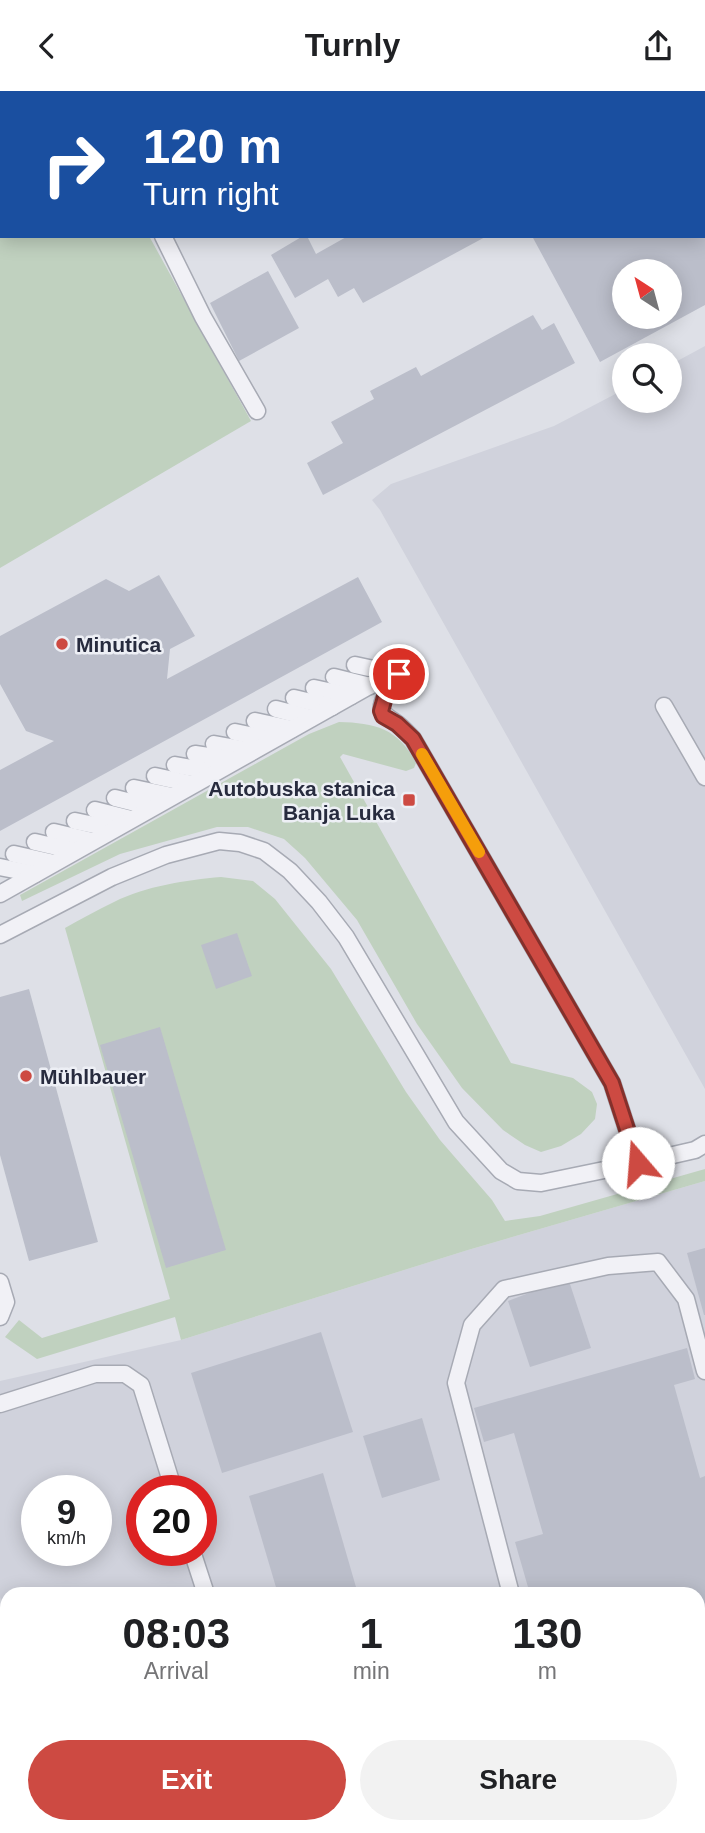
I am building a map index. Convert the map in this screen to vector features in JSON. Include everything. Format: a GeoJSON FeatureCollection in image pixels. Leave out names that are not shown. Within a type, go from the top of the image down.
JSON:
{"type":"FeatureCollection","features":[{"type":"Feature","properties":{"kind":"lane"},"geometry":{"type":"LineString","coordinates":[[164,238],[203,317],[257,411]]}},
{"type":"Feature","properties":{"kind":"lane"},"geometry":{"type":"LineString","coordinates":[[355,665],[399,674],[385,697],[381,711],[383,716],[397,724],[413,739],[612,1083],[638,1163]]}},
{"type":"Feature","properties":{"kind":"lane"},"geometry":{"type":"LineString","coordinates":[[5,887],[35,874],[392,673]]}},
{"type":"Feature","properties":{"kind":"lane"},"geometry":{"type":"LineString","coordinates":[[334,677],[370,686]]}},
{"type":"Feature","properties":{"kind":"lane"},"geometry":{"type":"LineString","coordinates":[[314,688],[351,697]]}},
{"type":"Feature","properties":{"kind":"lane"},"geometry":{"type":"LineString","coordinates":[[294,698],[332,707]]}},
{"type":"Feature","properties":{"kind":"lane"},"geometry":{"type":"LineString","coordinates":[[664,706],[705,777]]}},
{"type":"Feature","properties":{"kind":"lane"},"geometry":{"type":"LineString","coordinates":[[276,709],[311,718]]}},
{"type":"Feature","properties":{"kind":"lane"},"geometry":{"type":"LineString","coordinates":[[255,721],[292,729]]}},
{"type":"Feature","properties":{"kind":"lane"},"geometry":{"type":"LineString","coordinates":[[235,732],[272,740]]}},
{"type":"Feature","properties":{"kind":"lane"},"geometry":{"type":"LineString","coordinates":[[214,744],[253,751]]}},
{"type":"Feature","properties":{"kind":"lane"},"geometry":{"type":"LineString","coordinates":[[195,754],[235,761]]}},
{"type":"Feature","properties":{"kind":"lane"},"geometry":{"type":"LineString","coordinates":[[175,765],[215,772]]}},
{"type":"Feature","properties":{"kind":"lane"},"geometry":{"type":"LineString","coordinates":[[155,776],[192,785]]}},
{"type":"Feature","properties":{"kind":"lane"},"geometry":{"type":"LineString","coordinates":[[134,788],[172,796]]}},
{"type":"Feature","properties":{"kind":"lane"},"geometry":{"type":"LineString","coordinates":[[116,798],[151,807]]}},
{"type":"Feature","properties":{"kind":"lane"},"geometry":{"type":"LineString","coordinates":[[95,810],[131,819]]}},
{"type":"Feature","properties":{"kind":"lane"},"geometry":{"type":"LineString","coordinates":[[75,821],[113,829]]}},
{"type":"Feature","properties":{"kind":"lane"},"geometry":{"type":"LineString","coordinates":[[54,832],[92,841]]}},
{"type":"Feature","properties":{"kind":"lane"},"geometry":{"type":"LineString","coordinates":[[0,935],[112,877],[166,855],[219,841],[240,843],[264,851],[290,871],[319,902],[346,937],[456,1122],[501,1171],[518,1181],[541,1183],[695,1150],[705,1144]]}},
{"type":"Feature","properties":{"kind":"lane"},"geometry":{"type":"LineString","coordinates":[[35,842],[74,851]]}},
{"type":"Feature","properties":{"kind":"lane"},"geometry":{"type":"LineString","coordinates":[[14,854],[54,863]]}},
{"type":"Feature","properties":{"kind":"lane"},"geometry":{"type":"LineString","coordinates":[[0,867],[35,874]]}},
{"type":"Feature","properties":{"kind":"lane"},"geometry":{"type":"LineString","coordinates":[[508,1587],[456,1383],[472,1325],[504,1289],[608,1266],[658,1262],[686,1299],[705,1371]]}},
{"type":"Feature","properties":{"kind":"lane"},"geometry":{"type":"LineString","coordinates":[[0,1282],[6,1302],[0,1317]]}},
{"type":"Feature","properties":{"kind":"lane"},"geometry":{"type":"LineString","coordinates":[[0,1403],[95,1374],[125,1374],[141,1385],[169,1475]]}},
{"type":"Feature","properties":{"kind":"lane"},"geometry":{"type":"LineString","coordinates":[[197,1566],[204,1587]]}},
{"type":"Feature","properties":{"kind":"shaded area"},"geometry":{"type":"Polygon","coordinates":[[[705,346],[705,1089],[372,500],[391,484],[554,426],[612,396],[612,413],[682,413],[682,358],[705,346]]]}},
{"type":"Feature","properties":{"kind":"shaded area"},"geometry":{"type":"Polygon","coordinates":[[[705,1181],[705,1587],[0,1587],[0,1381],[181,1340],[468,1250],[705,1181]]]}},
{"type":"Feature","properties":{"kind":"green space"},"geometry":{"type":"Polygon","coordinates":[[[0,238],[150,238],[251,421],[0,568],[0,238]]]}},
{"type":"Feature","properties":{"kind":"green space"},"geometry":{"type":"Polygon","coordinates":[[[339,722],[364,724],[384,730],[401,742],[416,763],[414,768],[406,771],[343,754],[340,757],[511,1063],[573,1078],[592,1092],[597,1104],[595,1119],[581,1134],[561,1146],[541,1152],[525,1145],[503,1130],[462,1088],[417,1024],[357,920],[305,858],[284,839],[248,827],[217,827],[120,854],[22,901],[20,895],[309,734],[339,722]]]}},
{"type":"Feature","properties":{"kind":"green space"},"geometry":{"type":"Polygon","coordinates":[[[221,877],[253,881],[275,899],[331,969],[406,1092],[440,1140],[492,1200],[505,1221],[540,1216],[705,1169],[705,1181],[468,1250],[181,1340],[175,1317],[37,1359],[5,1337],[19,1320],[42,1338],[170,1299],[65,928],[126,896],[180,882],[221,877]]]}},
{"type":"Feature","properties":{"kind":"building"},"geometry":{"type":"Polygon","coordinates":[[[300,238],[308,238],[316,254],[344,238],[483,238],[363,303],[354,288],[338,297],[328,279],[295,298],[271,255],[300,238]]]}},
{"type":"Feature","properties":{"kind":"building"},"geometry":{"type":"Polygon","coordinates":[[[533,238],[705,238],[705,305],[682,317],[682,259],[612,259],[612,329],[661,329],[635,343],[612,343],[612,355],[600,362],[533,238]]]}},
{"type":"Feature","properties":{"kind":"building"},"geometry":{"type":"Polygon","coordinates":[[[268,271],[299,328],[239,361],[210,303],[268,271]]]}},
{"type":"Feature","properties":{"kind":"building"},"geometry":{"type":"Polygon","coordinates":[[[533,315],[542,330],[554,323],[575,363],[323,495],[307,463],[343,443],[331,422],[374,399],[370,391],[416,367],[421,376],[533,315]]]}},
{"type":"Feature","properties":{"kind":"building"},"geometry":{"type":"Polygon","coordinates":[[[159,575],[195,636],[170,649],[167,679],[358,577],[382,622],[0,831],[0,770],[54,741],[26,731],[0,684],[0,636],[106,579],[129,591],[159,575]]]}},
{"type":"Feature","properties":{"kind":"building"},"geometry":{"type":"Polygon","coordinates":[[[237,933],[252,976],[216,989],[201,945],[237,933]]]}},
{"type":"Feature","properties":{"kind":"building","name":"Mühlbauer"},"geometry":{"type":"Polygon","coordinates":[[[29,989],[98,1242],[29,1261],[0,1155],[0,997],[29,989]]]}},
{"type":"Feature","properties":{"kind":"building"},"geometry":{"type":"Polygon","coordinates":[[[160,1027],[226,1250],[166,1268],[100,1045],[160,1027]]]}},
{"type":"Feature","properties":{"kind":"building"},"geometry":{"type":"Polygon","coordinates":[[[705,1248],[705,1315],[704,1315],[687,1253],[705,1248]]]}},
{"type":"Feature","properties":{"kind":"building"},"geometry":{"type":"Polygon","coordinates":[[[568,1278],[591,1348],[530,1367],[508,1301],[568,1278]]]}},
{"type":"Feature","properties":{"kind":"building"},"geometry":{"type":"Polygon","coordinates":[[[321,1332],[353,1432],[222,1473],[191,1373],[321,1332]]]}},
{"type":"Feature","properties":{"kind":"building"},"geometry":{"type":"Polygon","coordinates":[[[687,1348],[695,1379],[674,1385],[700,1478],[705,1476],[705,1587],[528,1587],[515,1542],[543,1534],[514,1433],[484,1442],[474,1408],[687,1348]]]}},
{"type":"Feature","properties":{"kind":"building"},"geometry":{"type":"Polygon","coordinates":[[[422,1418],[440,1480],[382,1498],[363,1436],[422,1418]]]}},
{"type":"Feature","properties":{"kind":"building"},"geometry":{"type":"Polygon","coordinates":[[[323,1473],[356,1587],[276,1587],[249,1496],[323,1473]]]}},
{"type":"Feature","properties":{"kind":"slow traffic"},"geometry":{"type":"LineString","coordinates":[[422,754],[479,852]]}},
{"type":"Feature","properties":{"kind":"place","name":"Minutica"},"geometry":{"type":"Point","coordinates":[62,644]}},
{"type":"Feature","properties":{"kind":"place","name":"Autobuska stanica Banja Luka"},"geometry":{"type":"Point","coordinates":[409,800]}},
{"type":"Feature","properties":{"kind":"place","name":"Mühlbauer"},"geometry":{"type":"Point","coordinates":[26,1076]}},
{"type":"Feature","properties":{"kind":"route"},"geometry":{"type":"LineString","coordinates":[[399,674],[385,697],[381,711],[383,716],[397,724],[413,739],[612,1083],[638,1163]]}}]}
